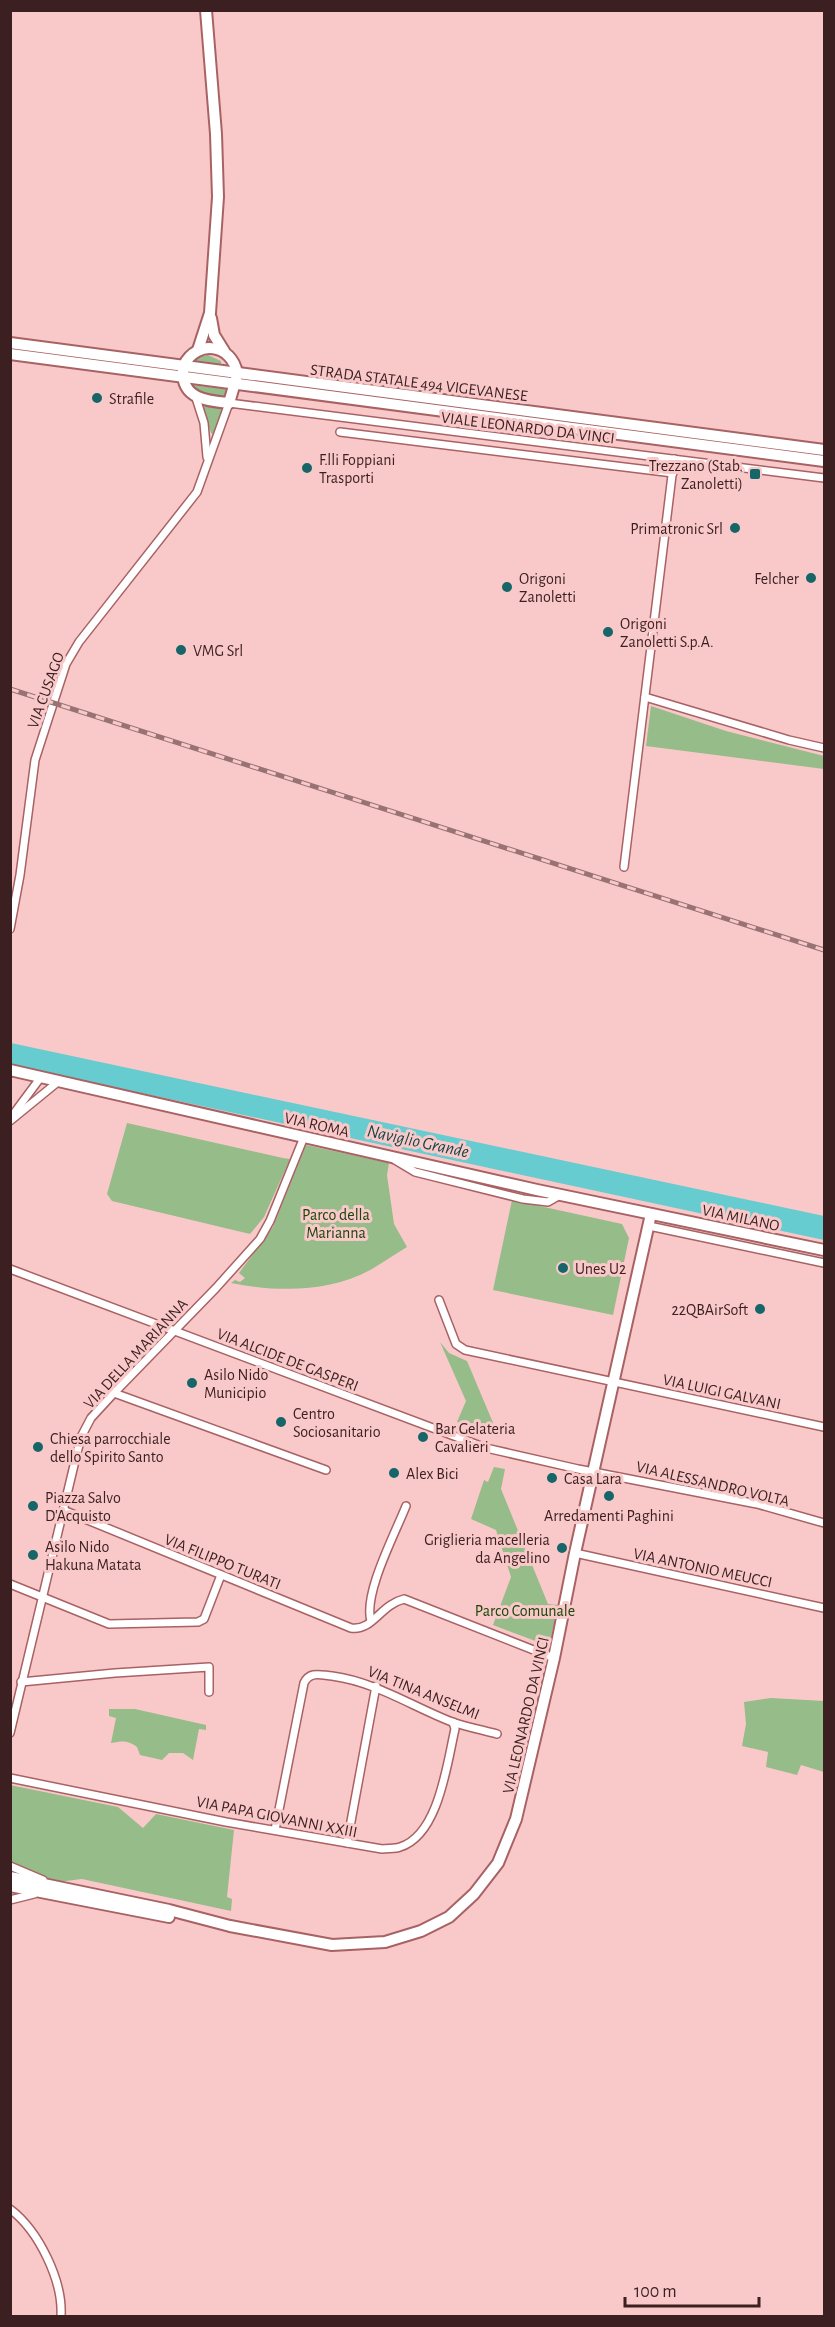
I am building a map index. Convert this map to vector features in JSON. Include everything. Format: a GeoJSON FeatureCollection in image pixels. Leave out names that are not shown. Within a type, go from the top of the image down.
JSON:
{"type":"FeatureCollection","features":[{"type":"Feature","properties":{"kind":"main road"},"geometry":{"type":"LineString","coordinates":[[198,350],[210,313],[218,197],[216,134],[206,10]]}},
{"type":"Feature","properties":{"kind":"main road"},"geometry":{"type":"LineString","coordinates":[[210,313],[214,335],[234,364],[236,379],[229,403],[196,398],[185,386],[184,365],[198,350],[210,347],[224,351]]}},
{"type":"Feature","properties":{"kind":"main road","name":"STRADA STATALE 494 VIGEVANESE"},"geometry":{"type":"LineString","coordinates":[[10,343],[184,365],[236,379],[825,461]]}},
{"type":"Feature","properties":{"kind":"main road","name":"STRADA STATALE 494 VIGEVANESE"},"geometry":{"type":"LineString","coordinates":[[10,354],[183,377],[236,379],[825,450]]}},
{"type":"Feature","properties":{"kind":"main road","name":"VIA ROMA"},"geometry":{"type":"LineString","coordinates":[[10,1071],[651,1214]]}},
{"type":"Feature","properties":{"kind":"main road","name":"VIA LEONARDO DA VINCI"},"geometry":{"type":"LineString","coordinates":[[10,1877],[169,1910],[200,1919],[332,1945],[385,1942],[421,1931],[448,1917],[474,1894],[498,1863],[516,1819],[554,1658],[575,1553],[651,1214]]}},
{"type":"Feature","properties":{"kind":"main road","name":"VIA MILANO"},"geometry":{"type":"LineString","coordinates":[[651,1214],[825,1250]]}},
{"type":"Feature","properties":{"kind":"main road","name":"VIA LEONARDO DA VINCI"},"geometry":{"type":"LineString","coordinates":[[10,1886],[167,1917],[200,1919]]}},
{"type":"Feature","properties":{"kind":"street","name":"VIA CUSAGO"},"geometry":{"type":"LineString","coordinates":[[196,398],[204,423],[207,446],[206,466]]}},
{"type":"Feature","properties":{"kind":"street","name":"VIA CUSAGO"},"geometry":{"type":"LineString","coordinates":[[10,929],[20,875],[35,760],[66,664],[79,642],[197,492],[229,403]]}},
{"type":"Feature","properties":{"kind":"street","name":"VIALE LEONARDO DA VINCI"},"geometry":{"type":"LineString","coordinates":[[229,403],[825,478]]}},
{"type":"Feature","properties":{"kind":"street"},"geometry":{"type":"LineString","coordinates":[[340,432],[673,473]]}},
{"type":"Feature","properties":{"kind":"street"},"geometry":{"type":"LineString","coordinates":[[624,867],[674,459]]}},
{"type":"Feature","properties":{"kind":"street"},"geometry":{"type":"LineString","coordinates":[[645,697],[789,740],[825,748]]}},
{"type":"Feature","properties":{"kind":"street"},"geometry":{"type":"LineString","coordinates":[[10,1120],[41,1077]]}},
{"type":"Feature","properties":{"kind":"street"},"geometry":{"type":"LineString","coordinates":[[10,1120],[59,1081]]}},
{"type":"Feature","properties":{"kind":"street","name":"VIA DELLA MARIANNA"},"geometry":{"type":"LineString","coordinates":[[10,1733],[85,1428],[114,1392],[216,1288],[260,1239],[270,1221],[304,1137]]}},
{"type":"Feature","properties":{"kind":"street"},"geometry":{"type":"LineString","coordinates":[[649,1226],[825,1263]]}},
{"type":"Feature","properties":{"kind":"street","name":"VIA ALCIDE DE GASPERI"},"geometry":{"type":"LineString","coordinates":[[10,1269],[486,1448],[594,1472]]}},
{"type":"Feature","properties":{"kind":"street","name":"VIA LUIGI GALVANI"},"geometry":{"type":"LineString","coordinates":[[438,1300],[456,1344],[465,1350],[825,1427]]}},
{"type":"Feature","properties":{"kind":"street"},"geometry":{"type":"LineString","coordinates":[[114,1392],[326,1470]]}},
{"type":"Feature","properties":{"kind":"street","name":"VIA ALESSANDRO VOLTA"},"geometry":{"type":"LineString","coordinates":[[594,1472],[757,1504],[825,1523]]}},
{"type":"Feature","properties":{"kind":"street"},"geometry":{"type":"LineString","coordinates":[[406,1506],[371,1594],[368,1611],[371,1622],[387,1606],[404,1599],[554,1658]]}},
{"type":"Feature","properties":{"kind":"street","name":"VIA FILIPPO TURATI"},"geometry":{"type":"LineString","coordinates":[[63,1510],[351,1628],[364,1627],[371,1622]]}},
{"type":"Feature","properties":{"kind":"street","name":"VIA ANTONIO MEUCCI"},"geometry":{"type":"LineString","coordinates":[[575,1553],[825,1608]]}},
{"type":"Feature","properties":{"kind":"street"},"geometry":{"type":"LineString","coordinates":[[10,1584],[109,1624],[198,1623],[204,1619],[221,1575]]}},
{"type":"Feature","properties":{"kind":"street"},"geometry":{"type":"LineString","coordinates":[[21,1682],[115,1672],[209,1667],[208,1692]]}},
{"type":"Feature","properties":{"kind":"street","name":"VIA TINA ANSELMI"},"geometry":{"type":"LineString","coordinates":[[275,1830],[306,1678],[313,1674],[353,1679],[376,1686],[453,1722],[497,1734]]}},
{"type":"Feature","properties":{"kind":"street"},"geometry":{"type":"LineString","coordinates":[[347,1843],[376,1686]]}},
{"type":"Feature","properties":{"kind":"street","name":"VIA PAPA GIOVANNI XXIII"},"geometry":{"type":"LineString","coordinates":[[10,1778],[347,1843],[382,1849],[400,1847],[411,1842],[419,1834],[438,1802],[455,1729],[453,1722]]}},
{"type":"Feature","properties":{"kind":"street"},"geometry":{"type":"LineString","coordinates":[[10,1866],[65,1888]]}},
{"type":"Feature","properties":{"kind":"street"},"geometry":{"type":"LineString","coordinates":[[10,1900],[28,1894],[50,1895]]}},
{"type":"Feature","properties":{"kind":"street"},"geometry":{"type":"LineString","coordinates":[[10,2209],[30,2227],[42,2245],[59,2292],[61,2316]]}},
{"type":"Feature","properties":{"kind":"green space"},"geometry":{"type":"Polygon","coordinates":[[[208,355],[221,361],[221,365],[192,361],[197,357],[208,355]]]}},
{"type":"Feature","properties":{"kind":"green space"},"geometry":{"type":"Polygon","coordinates":[[[191,385],[229,391],[226,398],[211,396],[198,392],[191,385]]]}},
{"type":"Feature","properties":{"kind":"green space"},"geometry":{"type":"Polygon","coordinates":[[[205,406],[225,409],[215,436],[211,433],[203,409],[205,406]]]}},
{"type":"Feature","properties":{"kind":"green space"},"geometry":{"type":"Polygon","coordinates":[[[651,706],[726,731],[824,756],[824,769],[646,746],[651,706]]]}},
{"type":"Feature","properties":{"kind":"green space"},"geometry":{"type":"Polygon","coordinates":[[[127,1123],[290,1159],[264,1217],[250,1234],[112,1201],[107,1194],[127,1123]]]}},
{"type":"Feature","properties":{"kind":"green space","name":"Parco della Marianna"},"geometry":{"type":"Polygon","coordinates":[[[306,1145],[389,1163],[387,1175],[394,1224],[407,1247],[372,1269],[338,1283],[285,1289],[231,1283],[235,1280],[240,1282],[245,1278],[239,1273],[273,1227],[306,1145]]]}},
{"type":"Feature","properties":{"kind":"green space"},"geometry":{"type":"Polygon","coordinates":[[[512,1200],[622,1224],[629,1238],[613,1315],[493,1290],[512,1200]]]}},
{"type":"Feature","properties":{"kind":"green space"},"geometry":{"type":"Polygon","coordinates":[[[440,1342],[449,1353],[467,1361],[499,1437],[457,1422],[466,1401],[440,1342]]]}},
{"type":"Feature","properties":{"kind":"green space","name":"Parco Comunale"},"geometry":{"type":"Polygon","coordinates":[[[494,1467],[505,1469],[501,1489],[548,1604],[558,1605],[549,1646],[493,1625],[511,1577],[496,1530],[471,1519],[484,1480],[488,1482],[494,1467]]]}},
{"type":"Feature","properties":{"kind":"green space"},"geometry":{"type":"Polygon","coordinates":[[[771,1698],[824,1701],[824,1772],[801,1765],[797,1775],[766,1767],[768,1752],[742,1746],[746,1724],[744,1702],[771,1698]]]}},
{"type":"Feature","properties":{"kind":"green space"},"geometry":{"type":"Polygon","coordinates":[[[109,1709],[135,1709],[206,1725],[206,1730],[199,1729],[193,1760],[183,1753],[169,1753],[162,1760],[140,1755],[137,1747],[128,1742],[111,1743],[116,1718],[109,1716],[109,1709]]]}},
{"type":"Feature","properties":{"kind":"green space"},"geometry":{"type":"Polygon","coordinates":[[[10,1785],[118,1807],[143,1828],[156,1814],[234,1830],[227,1897],[232,1899],[231,1911],[82,1879],[57,1882],[11,1862],[10,1785]]]}},
{"type":"Feature","properties":{"kind":"water","name":"Naviglio Grande"},"geometry":{"type":"Polygon","coordinates":[[[11,1043],[824,1216],[824,1240],[11,1065],[11,1043]]]}},
{"type":"Feature","properties":{"kind":"railway"},"geometry":{"type":"LineString","coordinates":[[10,689],[824,950]]}},
{"type":"Feature","properties":{"kind":"place","name":"Strafile"},"geometry":{"type":"Point","coordinates":[97,398]}},
{"type":"Feature","properties":{"kind":"place","name":"F.lli Foppiani Trasporti"},"geometry":{"type":"Point","coordinates":[307,468]}},
{"type":"Feature","properties":{"kind":"place","name":"Trezzano (Stab. Zanoletti)"},"geometry":{"type":"Point","coordinates":[755,474]}},
{"type":"Feature","properties":{"kind":"place","name":"Primatronic Srl"},"geometry":{"type":"Point","coordinates":[735,528]}},
{"type":"Feature","properties":{"kind":"place","name":"Felcher"},"geometry":{"type":"Point","coordinates":[811,578]}},
{"type":"Feature","properties":{"kind":"place","name":"Origoni Zanoletti"},"geometry":{"type":"Point","coordinates":[507,587]}},
{"type":"Feature","properties":{"kind":"place","name":"Origoni Zanoletti S.p.A."},"geometry":{"type":"Point","coordinates":[608,632]}},
{"type":"Feature","properties":{"kind":"place","name":"VMG Srl"},"geometry":{"type":"Point","coordinates":[181,650]}},
{"type":"Feature","properties":{"kind":"place","name":"Unes U2"},"geometry":{"type":"Point","coordinates":[563,1268]}},
{"type":"Feature","properties":{"kind":"place","name":"22QBAirSoft"},"geometry":{"type":"Point","coordinates":[760,1309]}},
{"type":"Feature","properties":{"kind":"place","name":"Asilo Nido Municipio"},"geometry":{"type":"Point","coordinates":[192,1383]}},
{"type":"Feature","properties":{"kind":"place","name":"Centro Sociosanitario"},"geometry":{"type":"Point","coordinates":[281,1422]}},
{"type":"Feature","properties":{"kind":"place","name":"Bar Gelateria Cavalieri"},"geometry":{"type":"Point","coordinates":[423,1437]}},
{"type":"Feature","properties":{"kind":"place","name":"Chiesa parrocchiale dello Spirito Santo"},"geometry":{"type":"Point","coordinates":[38,1447]}},
{"type":"Feature","properties":{"kind":"place","name":"Alex Bici"},"geometry":{"type":"Point","coordinates":[394,1473]}},
{"type":"Feature","properties":{"kind":"place","name":"Casa Lara"},"geometry":{"type":"Point","coordinates":[552,1478]}},
{"type":"Feature","properties":{"kind":"place","name":"Arredamenti Paghini"},"geometry":{"type":"Point","coordinates":[609,1496]}},
{"type":"Feature","properties":{"kind":"place","name":"Piazza Salvo D'Acquisto"},"geometry":{"type":"Point","coordinates":[33,1506]}},
{"type":"Feature","properties":{"kind":"place","name":"Griglieria macelleria da Angelino"},"geometry":{"type":"Point","coordinates":[562,1548]}},
{"type":"Feature","properties":{"kind":"place","name":"Asilo Nido Hakuna Matata"},"geometry":{"type":"Point","coordinates":[33,1555]}}]}
